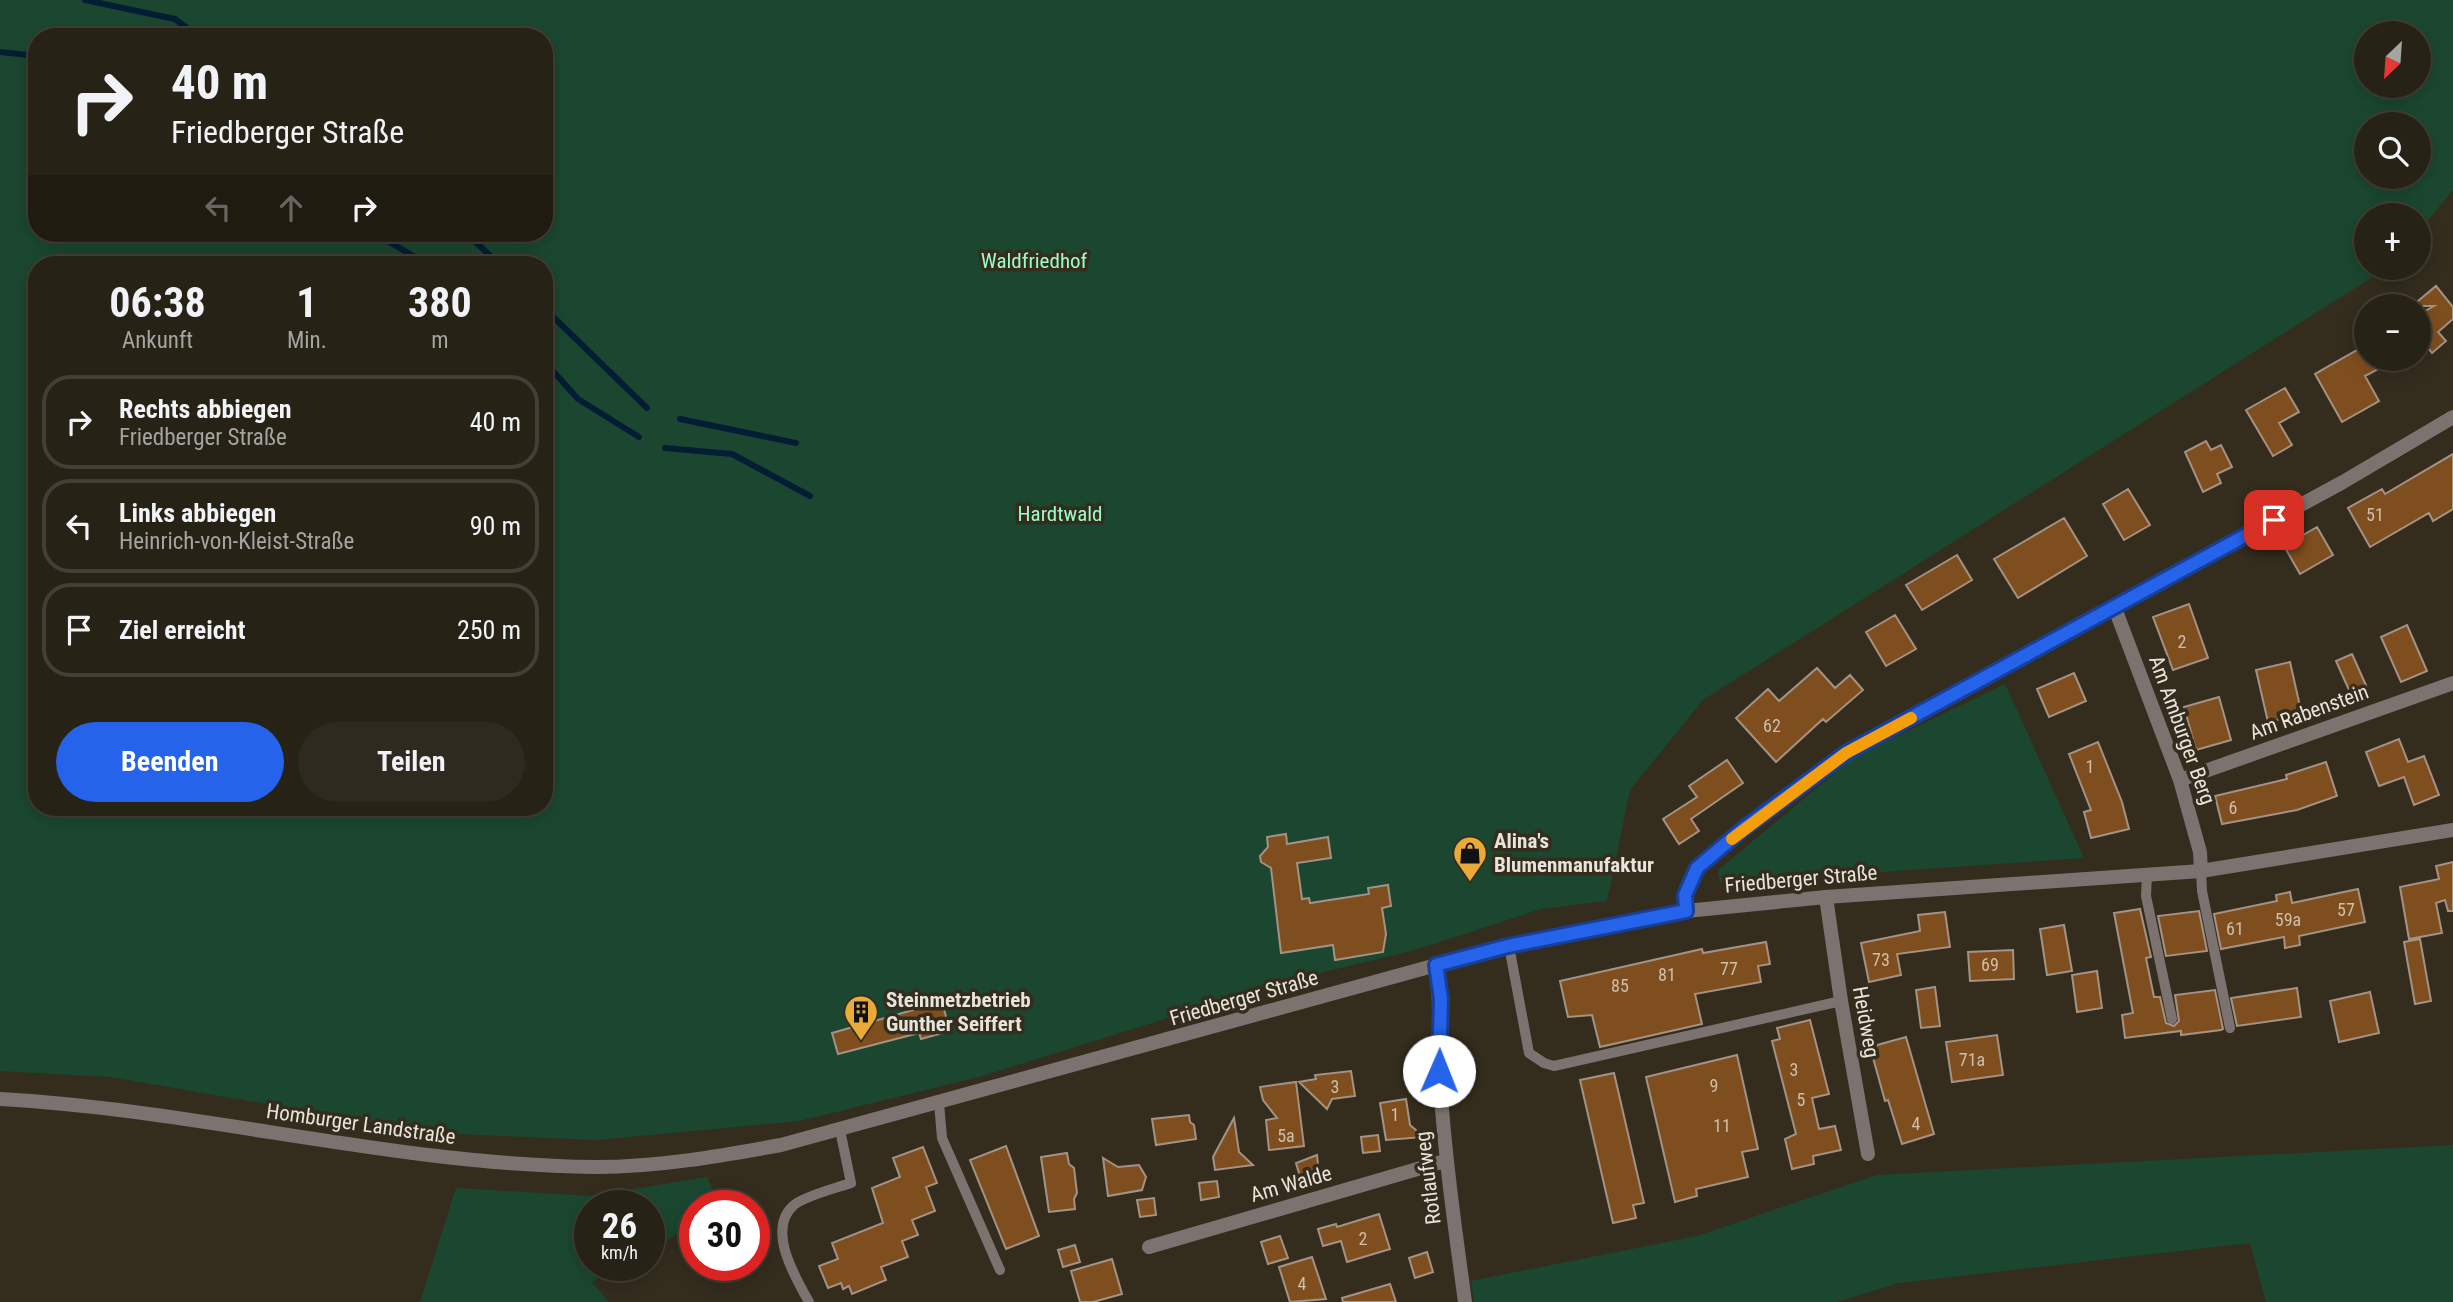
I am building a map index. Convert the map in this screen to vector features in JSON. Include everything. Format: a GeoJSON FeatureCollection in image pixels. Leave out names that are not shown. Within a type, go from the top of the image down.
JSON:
{"type":"FeatureCollection","features":[{"type":"Feature","properties":{"kind":"street"},"geometry":{"type":"LineString","coordinates":[[1686,911],[1685,895],[1697,868],[1743,829],[1846,753],[2343,482],[2453,417]]}},
{"type":"Feature","properties":{"kind":"street","name":"Am Amburger Berg"},"geometry":{"type":"LineString","coordinates":[[2114,606],[2180,780],[2200,852],[2201,871]]}},
{"type":"Feature","properties":{"kind":"street","name":"Am Rabenstein"},"geometry":{"type":"LineString","coordinates":[[2180,780],[2453,683]]}},
{"type":"Feature","properties":{"kind":"street","name":"Friedberger Straße"},"geometry":{"type":"LineString","coordinates":[[719,1157],[840,1130],[1508,946],[1686,911],[1826,897],[2201,871],[2453,830]]}},
{"type":"Feature","properties":{"kind":"street","name":"Heidweg"},"geometry":{"type":"LineString","coordinates":[[1826,897],[1868,1154]]}},
{"type":"Feature","properties":{"kind":"street","name":"Rotlaufweg"},"geometry":{"type":"LineString","coordinates":[[1436,965],[1441,999],[1439,1071],[1445,1161],[1465,1302]]}},
{"type":"Feature","properties":{"kind":"street","name":"Homburger Landstraße"},"geometry":{"type":"LineString","coordinates":[[0,1099],[65,1102],[422,1155],[506,1163],[597,1167],[662,1164],[719,1157]]}},
{"type":"Feature","properties":{"kind":"street","name":"Am Walde"},"geometry":{"type":"LineString","coordinates":[[1149,1247],[1445,1161]]}},
{"type":"Feature","properties":{"kind":"lane"},"geometry":{"type":"LineString","coordinates":[[2201,871],[2202,891],[2231,1028]]}},
{"type":"Feature","properties":{"kind":"lane"},"geometry":{"type":"LineString","coordinates":[[2147,874],[2147,896],[2172,1019]]}},
{"type":"Feature","properties":{"kind":"lane"},"geometry":{"type":"LineString","coordinates":[[1508,946],[1529,1053],[1554,1066],[1841,1001]]}},
{"type":"Feature","properties":{"kind":"lane"},"geometry":{"type":"LineString","coordinates":[[939,1103],[942,1138],[1000,1270]]}},
{"type":"Feature","properties":{"kind":"lane"},"geometry":{"type":"LineString","coordinates":[[809,1302],[791,1269],[784,1243],[783,1220],[795,1204],[851,1183],[840,1130]]}},
{"type":"Feature","properties":{"kind":"green space","name":"Hardtwald"},"geometry":{"type":"Polygon","coordinates":[[[0,0],[2453,0],[2453,190],[2431,217],[2431,203],[2354,203],[2354,280],[2368,280],[1703,700],[1630,790],[1607,901],[1541,909],[1415,950],[1283,982],[979,1077],[799,1121],[597,1140],[433,1133],[111,1077],[0,1071],[0,0]]]}},
{"type":"Feature","properties":{"kind":"green space"},"geometry":{"type":"Polygon","coordinates":[[[2005,684],[2084,858],[1720,883],[1718,870],[1854,757],[2005,684]]]}},
{"type":"Feature","properties":{"kind":"green space"},"geometry":{"type":"Polygon","coordinates":[[[2453,1145],[2453,1302],[2266,1302],[2250,1243],[1899,1283],[1837,1302],[1474,1302],[1471,1281],[1697,1236],[1877,1175],[2453,1145]]]}},
{"type":"Feature","properties":{"kind":"green space"},"geometry":{"type":"Polygon","coordinates":[[[707,1177],[713,1190],[679,1190],[679,1233],[665,1241],[665,1190],[627,1190],[707,1177]]]}},
{"type":"Feature","properties":{"kind":"green space"},"geometry":{"type":"Polygon","coordinates":[[[456,1188],[574,1195],[574,1281],[594,1281],[609,1302],[420,1302],[456,1188]]]}},
{"type":"Feature","properties":{"kind":"building"},"geometry":{"type":"Polygon","coordinates":[[[2436,286],[2453,307],[2453,319],[2438,332],[2446,341],[2432,353],[2431,308],[2434,306],[2431,306],[2431,294],[2426,294],[2436,286]]]}},
{"type":"Feature","properties":{"kind":"building"},"geometry":{"type":"Polygon","coordinates":[[[2354,352],[2354,371],[2374,371],[2365,376],[2379,401],[2342,422],[2315,374],[2354,352]]]}},
{"type":"Feature","properties":{"kind":"building"},"geometry":{"type":"Polygon","coordinates":[[[2285,388],[2299,412],[2279,423],[2292,445],[2273,456],[2246,410],[2285,388]]]}},
{"type":"Feature","properties":{"kind":"building"},"geometry":{"type":"Polygon","coordinates":[[[2206,441],[2211,450],[2221,445],[2232,467],[2217,474],[2221,483],[2203,492],[2185,452],[2206,441]]]}},
{"type":"Feature","properties":{"kind":"building"},"geometry":{"type":"Polygon","coordinates":[[[2453,454],[2453,509],[2433,521],[2429,513],[2370,547],[2348,508],[2382,489],[2385,494],[2453,454]]]}},
{"type":"Feature","properties":{"kind":"building"},"geometry":{"type":"Polygon","coordinates":[[[2128,489],[2150,525],[2124,540],[2103,504],[2128,489]]]}},
{"type":"Feature","properties":{"kind":"building"},"geometry":{"type":"Polygon","coordinates":[[[2064,518],[2087,556],[2018,598],[1994,559],[2064,518]]]}},
{"type":"Feature","properties":{"kind":"building"},"geometry":{"type":"Polygon","coordinates":[[[2317,527],[2333,555],[2300,574],[2284,546],[2317,527]]]}},
{"type":"Feature","properties":{"kind":"building"},"geometry":{"type":"Polygon","coordinates":[[[1957,555],[1972,580],[1922,610],[1906,585],[1957,555]]]}},
{"type":"Feature","properties":{"kind":"building"},"geometry":{"type":"Polygon","coordinates":[[[2189,604],[2208,658],[2173,670],[2153,617],[2189,604]]]}},
{"type":"Feature","properties":{"kind":"building"},"geometry":{"type":"Polygon","coordinates":[[[1895,615],[1916,649],[1886,666],[1866,632],[1895,615]]]}},
{"type":"Feature","properties":{"kind":"building"},"geometry":{"type":"Polygon","coordinates":[[[2407,625],[2427,671],[2401,682],[2381,637],[2407,625]]]}},
{"type":"Feature","properties":{"kind":"building"},"geometry":{"type":"Polygon","coordinates":[[[2352,654],[2369,692],[2353,699],[2336,661],[2352,654]]]}},
{"type":"Feature","properties":{"kind":"building"},"geometry":{"type":"Polygon","coordinates":[[[2290,662],[2302,715],[2268,722],[2256,670],[2290,662]]]}},
{"type":"Feature","properties":{"kind":"building"},"geometry":{"type":"Polygon","coordinates":[[[1817,668],[1835,688],[1850,675],[1863,690],[1826,722],[1823,719],[1776,762],[1736,718],[1768,689],[1779,701],[1817,668]]]}},
{"type":"Feature","properties":{"kind":"building"},"geometry":{"type":"Polygon","coordinates":[[[2074,673],[2086,701],[2049,717],[2037,689],[2074,673]]]}},
{"type":"Feature","properties":{"kind":"building"},"geometry":{"type":"Polygon","coordinates":[[[2219,697],[2231,740],[2196,750],[2184,707],[2219,697]]]}},
{"type":"Feature","properties":{"kind":"building"},"geometry":{"type":"Polygon","coordinates":[[[2399,739],[2408,762],[2424,756],[2439,795],[2414,805],[2404,777],[2379,786],[2366,752],[2399,739]]]}},
{"type":"Feature","properties":{"kind":"building"},"geometry":{"type":"Polygon","coordinates":[[[2098,742],[2122,802],[2129,829],[2091,838],[2084,812],[2091,810],[2069,754],[2098,742]]]}},
{"type":"Feature","properties":{"kind":"building"},"geometry":{"type":"Polygon","coordinates":[[[1727,760],[1743,783],[1691,819],[1699,831],[1679,844],[1663,819],[1697,797],[1689,786],[1727,760]]]}},
{"type":"Feature","properties":{"kind":"building"},"geometry":{"type":"Polygon","coordinates":[[[2326,762],[2337,796],[2297,810],[2222,824],[2215,796],[2287,779],[2286,775],[2326,762]]]}},
{"type":"Feature","properties":{"kind":"building"},"geometry":{"type":"Polygon","coordinates":[[[1286,834],[1287,844],[1328,837],[1331,858],[1297,863],[1302,899],[1309,898],[1310,903],[1369,894],[1368,888],[1388,885],[1391,906],[1382,908],[1386,934],[1383,952],[1335,960],[1333,945],[1281,953],[1271,868],[1261,862],[1260,856],[1268,847],[1267,837],[1286,834]]]}},
{"type":"Feature","properties":{"kind":"building"},"geometry":{"type":"Polygon","coordinates":[[[2453,862],[2453,911],[2448,911],[2445,900],[2436,903],[2442,933],[2409,939],[2400,887],[2439,879],[2436,866],[2453,862]]]}},
{"type":"Feature","properties":{"kind":"building"},"geometry":{"type":"Polygon","coordinates":[[[2358,889],[2365,922],[2299,936],[2300,945],[2285,948],[2284,937],[2221,949],[2214,914],[2277,901],[2276,895],[2290,892],[2292,903],[2358,889]]]}},
{"type":"Feature","properties":{"kind":"building"},"geometry":{"type":"Polygon","coordinates":[[[2140,909],[2151,957],[2146,958],[2154,997],[2160,997],[2166,1023],[2174,1026],[2179,1021],[2175,995],[2215,990],[2223,1029],[2181,1035],[2181,1031],[2125,1038],[2122,1015],[2133,1013],[2114,913],[2140,909]]]}},
{"type":"Feature","properties":{"kind":"building"},"geometry":{"type":"Polygon","coordinates":[[[2199,911],[2207,951],[2166,956],[2158,916],[2199,911]]]}},
{"type":"Feature","properties":{"kind":"building"},"geometry":{"type":"Polygon","coordinates":[[[1945,912],[1950,947],[1897,954],[1901,975],[1869,982],[1861,943],[1920,931],[1918,915],[1945,912]]]}},
{"type":"Feature","properties":{"kind":"building"},"geometry":{"type":"Polygon","coordinates":[[[2064,925],[2072,971],[2047,975],[2040,929],[2064,925]]]}},
{"type":"Feature","properties":{"kind":"building"},"geometry":{"type":"Polygon","coordinates":[[[2420,939],[2431,1001],[2415,1004],[2404,942],[2420,939]]]}},
{"type":"Feature","properties":{"kind":"building"},"geometry":{"type":"Polygon","coordinates":[[[1766,942],[1770,964],[1758,966],[1761,982],[1695,994],[1702,1024],[1600,1047],[1592,1015],[1568,1017],[1560,981],[1702,949],[1703,953],[1766,942]]]}},
{"type":"Feature","properties":{"kind":"building"},"geometry":{"type":"Polygon","coordinates":[[[2013,950],[2014,979],[1970,981],[1968,952],[2013,950]]]}},
{"type":"Feature","properties":{"kind":"building"},"geometry":{"type":"Polygon","coordinates":[[[2097,971],[2102,1008],[2077,1012],[2072,975],[2097,971]]]}},
{"type":"Feature","properties":{"kind":"building"},"geometry":{"type":"Polygon","coordinates":[[[1935,987],[1940,1026],[1921,1028],[1916,990],[1935,987]]]}},
{"type":"Feature","properties":{"kind":"building"},"geometry":{"type":"Polygon","coordinates":[[[2297,988],[2301,1017],[2237,1026],[2231,998],[2297,988]]]}},
{"type":"Feature","properties":{"kind":"building"},"geometry":{"type":"Polygon","coordinates":[[[2370,992],[2379,1033],[2339,1042],[2330,1001],[2370,992]]]}},
{"type":"Feature","properties":{"kind":"building","name":"Steinmetzbetrieb Gunther Seiffert"},"geometry":{"type":"Polygon","coordinates":[[[940,995],[950,1031],[921,1039],[919,1033],[838,1054],[832,1033],[913,1010],[911,1003],[940,995]]]}},
{"type":"Feature","properties":{"kind":"building"},"geometry":{"type":"Polygon","coordinates":[[[1810,1020],[1829,1094],[1812,1098],[1819,1129],[1835,1126],[1841,1150],[1813,1156],[1814,1164],[1792,1169],[1785,1139],[1796,1134],[1772,1041],[1780,1039],[1777,1028],[1810,1020]]]}},
{"type":"Feature","properties":{"kind":"building"},"geometry":{"type":"Polygon","coordinates":[[[1997,1035],[2003,1075],[1952,1082],[1946,1042],[1997,1035]]]}},
{"type":"Feature","properties":{"kind":"building"},"geometry":{"type":"Polygon","coordinates":[[[1906,1037],[1934,1134],[1902,1144],[1888,1100],[1885,1101],[1870,1047],[1906,1037]]]}},
{"type":"Feature","properties":{"kind":"building"},"geometry":{"type":"Polygon","coordinates":[[[1737,1055],[1758,1149],[1742,1152],[1748,1177],[1696,1189],[1697,1196],[1675,1202],[1646,1077],[1737,1055]]]}},
{"type":"Feature","properties":{"kind":"building"},"geometry":{"type":"Polygon","coordinates":[[[1351,1071],[1355,1096],[1332,1099],[1327,1109],[1299,1082],[1316,1079],[1315,1075],[1351,1071]]]}},
{"type":"Feature","properties":{"kind":"building"},"geometry":{"type":"Polygon","coordinates":[[[1614,1073],[1644,1203],[1633,1205],[1636,1218],[1613,1223],[1580,1080],[1614,1073]]]}},
{"type":"Feature","properties":{"kind":"building"},"geometry":{"type":"Polygon","coordinates":[[[1296,1082],[1304,1146],[1269,1150],[1266,1120],[1277,1118],[1263,1100],[1260,1087],[1296,1082]]]}},
{"type":"Feature","properties":{"kind":"building"},"geometry":{"type":"Polygon","coordinates":[[[1406,1099],[1410,1125],[1424,1137],[1386,1140],[1380,1103],[1406,1099]]]}},
{"type":"Feature","properties":{"kind":"building"},"geometry":{"type":"Polygon","coordinates":[[[1189,1115],[1196,1139],[1156,1145],[1152,1119],[1189,1115]]]}},
{"type":"Feature","properties":{"kind":"building"},"geometry":{"type":"Polygon","coordinates":[[[1234,1118],[1239,1152],[1253,1165],[1215,1170],[1213,1157],[1234,1118]]]}},
{"type":"Feature","properties":{"kind":"building"},"geometry":{"type":"Polygon","coordinates":[[[1378,1135],[1380,1151],[1363,1153],[1361,1137],[1378,1135]]]}},
{"type":"Feature","properties":{"kind":"building"},"geometry":{"type":"Polygon","coordinates":[[[1006,1146],[1039,1236],[1006,1249],[970,1160],[1006,1146]]]}},
{"type":"Feature","properties":{"kind":"building"},"geometry":{"type":"Polygon","coordinates":[[[923,1147],[937,1183],[926,1187],[935,1211],[912,1220],[918,1235],[902,1241],[908,1257],[881,1267],[886,1280],[852,1294],[849,1286],[843,1289],[841,1283],[828,1288],[819,1266],[838,1259],[832,1243],[883,1223],[872,1188],[900,1177],[893,1158],[923,1147]]]}},
{"type":"Feature","properties":{"kind":"building"},"geometry":{"type":"Polygon","coordinates":[[[1067,1153],[1069,1164],[1074,1168],[1077,1193],[1074,1199],[1075,1209],[1049,1212],[1041,1157],[1067,1153]]]}},
{"type":"Feature","properties":{"kind":"building"},"geometry":{"type":"Polygon","coordinates":[[[1317,1155],[1319,1174],[1301,1180],[1296,1163],[1317,1155]]]}},
{"type":"Feature","properties":{"kind":"building"},"geometry":{"type":"Polygon","coordinates":[[[1103,1158],[1118,1167],[1139,1165],[1146,1177],[1142,1190],[1108,1196],[1103,1158]]]}},
{"type":"Feature","properties":{"kind":"building"},"geometry":{"type":"Polygon","coordinates":[[[1217,1181],[1219,1197],[1201,1200],[1199,1183],[1217,1181]]]}},
{"type":"Feature","properties":{"kind":"building"},"geometry":{"type":"Polygon","coordinates":[[[1154,1198],[1156,1215],[1140,1217],[1137,1200],[1154,1198]]]}},
{"type":"Feature","properties":{"kind":"building"},"geometry":{"type":"Polygon","coordinates":[[[1379,1214],[1390,1249],[1347,1262],[1341,1241],[1323,1246],[1318,1229],[1336,1224],[1337,1227],[1379,1214]]]}},
{"type":"Feature","properties":{"kind":"building"},"geometry":{"type":"Polygon","coordinates":[[[1280,1236],[1288,1258],[1268,1264],[1261,1242],[1280,1236]]]}},
{"type":"Feature","properties":{"kind":"building"},"geometry":{"type":"Polygon","coordinates":[[[1075,1245],[1080,1262],[1063,1267],[1058,1250],[1075,1245]]]}},
{"type":"Feature","properties":{"kind":"building"},"geometry":{"type":"Polygon","coordinates":[[[1427,1252],[1433,1272],[1415,1278],[1409,1258],[1427,1252]]]}},
{"type":"Feature","properties":{"kind":"building"},"geometry":{"type":"Polygon","coordinates":[[[1312,1257],[1326,1299],[1290,1302],[1279,1267],[1312,1257]]]}},
{"type":"Feature","properties":{"kind":"building"},"geometry":{"type":"Polygon","coordinates":[[[1112,1259],[1122,1294],[1093,1302],[1080,1302],[1071,1271],[1112,1259]]]}},
{"type":"Feature","properties":{"kind":"building"},"geometry":{"type":"Polygon","coordinates":[[[1390,1284],[1396,1302],[1343,1302],[1342,1298],[1390,1284]]]}},
{"type":"Feature","properties":{"kind":"waterway"},"geometry":{"type":"LineString","coordinates":[[85,0],[175,19],[187,28]]}},
{"type":"Feature","properties":{"kind":"waterway"},"geometry":{"type":"LineString","coordinates":[[0,52],[28,55]]}},
{"type":"Feature","properties":{"kind":"waterway"},"geometry":{"type":"LineString","coordinates":[[389,242],[413,256]]}},
{"type":"Feature","properties":{"kind":"waterway"},"geometry":{"type":"LineString","coordinates":[[476,242],[490,256]]}},
{"type":"Feature","properties":{"kind":"waterway"},"geometry":{"type":"LineString","coordinates":[[553,317],[647,408]]}},
{"type":"Feature","properties":{"kind":"waterway"},"geometry":{"type":"LineString","coordinates":[[553,371],[578,399],[639,437]]}},
{"type":"Feature","properties":{"kind":"waterway"},"geometry":{"type":"LineString","coordinates":[[680,419],[796,443]]}},
{"type":"Feature","properties":{"kind":"waterway"},"geometry":{"type":"LineString","coordinates":[[665,448],[732,454],[810,496]]}},
{"type":"Feature","properties":{"kind":"slow traffic"},"geometry":{"type":"LineString","coordinates":[[1732,839],[1846,753],[1911,718]]}},
{"type":"Feature","properties":{"kind":"place","name":"Alina's Blumenmanufaktur"},"geometry":{"type":"Point","coordinates":[1470,883]}},
{"type":"Feature","properties":{"kind":"place","name":"Steinmetzbetrieb Gunther Seiffert"},"geometry":{"type":"Point","coordinates":[861,1042]}},
{"type":"Feature","properties":{"kind":"route"},"geometry":{"type":"LineString","coordinates":[[1439,1071],[1441,999],[1436,965],[1508,946],[1686,911],[1685,895],[1697,868],[1743,829],[1846,753],[2274,520]]}},
{"type":"Feature","properties":{"kind":"park label","name":"Waldfriedhof"},"geometry":{"type":"Point","coordinates":[1034,261]}}]}
